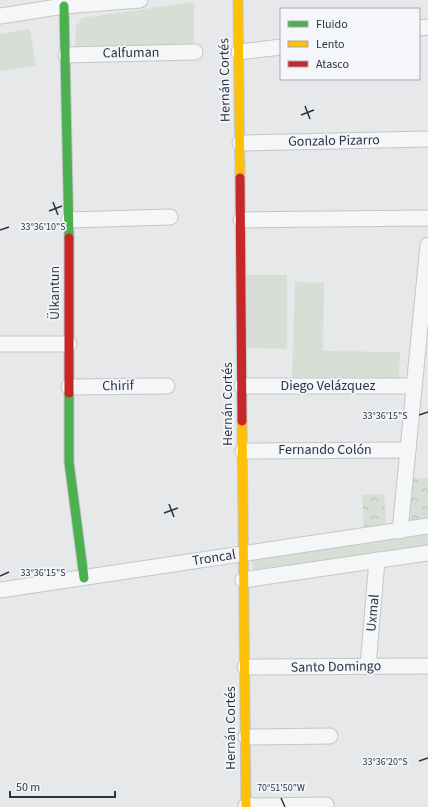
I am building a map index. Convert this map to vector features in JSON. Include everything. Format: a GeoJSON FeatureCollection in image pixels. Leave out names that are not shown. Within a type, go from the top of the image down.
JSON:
{"type":"FeatureCollection","features":[{"type":"Feature","properties":{"kind":"street"},"geometry":{"type":"LineString","coordinates":[[0,16],[64,6],[140,0]]}},
{"type":"Feature","properties":{"kind":"street","name":"Hernán Cortés"},"geometry":{"type":"LineString","coordinates":[[238,0],[246,806]]}},
{"type":"Feature","properties":{"kind":"street","name":"Ülkantun"},"geometry":{"type":"LineString","coordinates":[[64,6],[69,220],[70,483],[84,578]]}},
{"type":"Feature","properties":{"kind":"street"},"geometry":{"type":"LineString","coordinates":[[239,52],[280,47]]}},
{"type":"Feature","properties":{"kind":"street","name":"Calfuman"},"geometry":{"type":"LineString","coordinates":[[66,55],[195,52]]}},
{"type":"Feature","properties":{"kind":"street","name":"Gonzalo Pizarro"},"geometry":{"type":"LineString","coordinates":[[240,143],[428,139]]}},
{"type":"Feature","properties":{"kind":"street"},"geometry":{"type":"LineString","coordinates":[[69,220],[170,217]]}},
{"type":"Feature","properties":{"kind":"street"},"geometry":{"type":"LineString","coordinates":[[240,220],[428,218]]}},
{"type":"Feature","properties":{"kind":"street"},"geometry":{"type":"LineString","coordinates":[[400,530],[428,245]]}},
{"type":"Feature","properties":{"kind":"street"},"geometry":{"type":"LineString","coordinates":[[0,344],[69,344]]}},
{"type":"Feature","properties":{"kind":"street","name":"Chirif"},"geometry":{"type":"LineString","coordinates":[[70,387],[167,386]]}},
{"type":"Feature","properties":{"kind":"street","name":"Diego Velázquez"},"geometry":{"type":"LineString","coordinates":[[242,386],[414,386]]}},
{"type":"Feature","properties":{"kind":"street","name":"Fernando Colón"},"geometry":{"type":"LineString","coordinates":[[242,451],[408,450]]}},
{"type":"Feature","properties":{"kind":"street","name":"Troncal"},"geometry":{"type":"LineString","coordinates":[[0,590],[428,526]]}},
{"type":"Feature","properties":{"kind":"street","name":"Troncal"},"geometry":{"type":"LineString","coordinates":[[243,580],[428,553]]}},
{"type":"Feature","properties":{"kind":"street","name":"Uxmal"},"geometry":{"type":"LineString","coordinates":[[368,666],[378,560]]}},
{"type":"Feature","properties":{"kind":"street","name":"Santo Domingo"},"geometry":{"type":"LineString","coordinates":[[245,667],[428,666]]}},
{"type":"Feature","properties":{"kind":"street"},"geometry":{"type":"LineString","coordinates":[[246,737],[330,736]]}},
{"type":"Feature","properties":{"kind":"street"},"geometry":{"type":"LineString","coordinates":[[246,806],[326,805]]}},
{"type":"Feature","properties":{"kind":"green space"},"geometry":{"type":"Polygon","coordinates":[[[194,2],[194,49],[75,53],[76,27],[82,18],[194,2]]]}},
{"type":"Feature","properties":{"kind":"green space"},"geometry":{"type":"Polygon","coordinates":[[[30,29],[36,66],[0,71],[0,34],[30,29]]]}},
{"type":"Feature","properties":{"kind":"green space"},"geometry":{"type":"Polygon","coordinates":[[[247,275],[287,275],[287,349],[247,348],[247,275]]]}},
{"type":"Feature","properties":{"kind":"green space"},"geometry":{"type":"Polygon","coordinates":[[[295,282],[324,283],[323,351],[400,352],[399,378],[292,377],[295,282]]]}},
{"type":"Feature","properties":{"kind":"green space"},"geometry":{"type":"Polygon","coordinates":[[[412,478],[428,478],[428,518],[405,522],[412,478]]]}},
{"type":"Feature","properties":{"kind":"green space"},"geometry":{"type":"Polygon","coordinates":[[[384,494],[386,526],[364,528],[362,495],[384,494]]]}},
{"type":"Feature","properties":{"kind":"green space"},"geometry":{"type":"Polygon","coordinates":[[[428,534],[428,546],[253,570],[252,560],[428,534]]]}},
{"type":"Feature","properties":{"kind":"traffic: fast"},"geometry":{"type":"LineString","coordinates":[[64,6],[69,238]]}},
{"type":"Feature","properties":{"kind":"traffic: fast"},"geometry":{"type":"LineString","coordinates":[[69,393],[69,462],[84,578]]}},
{"type":"Feature","properties":{"kind":"traffic: slow"},"geometry":{"type":"LineString","coordinates":[[238,0],[240,178]]}},
{"type":"Feature","properties":{"kind":"traffic: slow"},"geometry":{"type":"LineString","coordinates":[[242,421],[246,807]]}},
{"type":"Feature","properties":{"kind":"traffic: jam"},"geometry":{"type":"LineString","coordinates":[[240,178],[242,421]]}},
{"type":"Feature","properties":{"kind":"traffic: jam"},"geometry":{"type":"LineString","coordinates":[[69,238],[69,393]]}}]}
